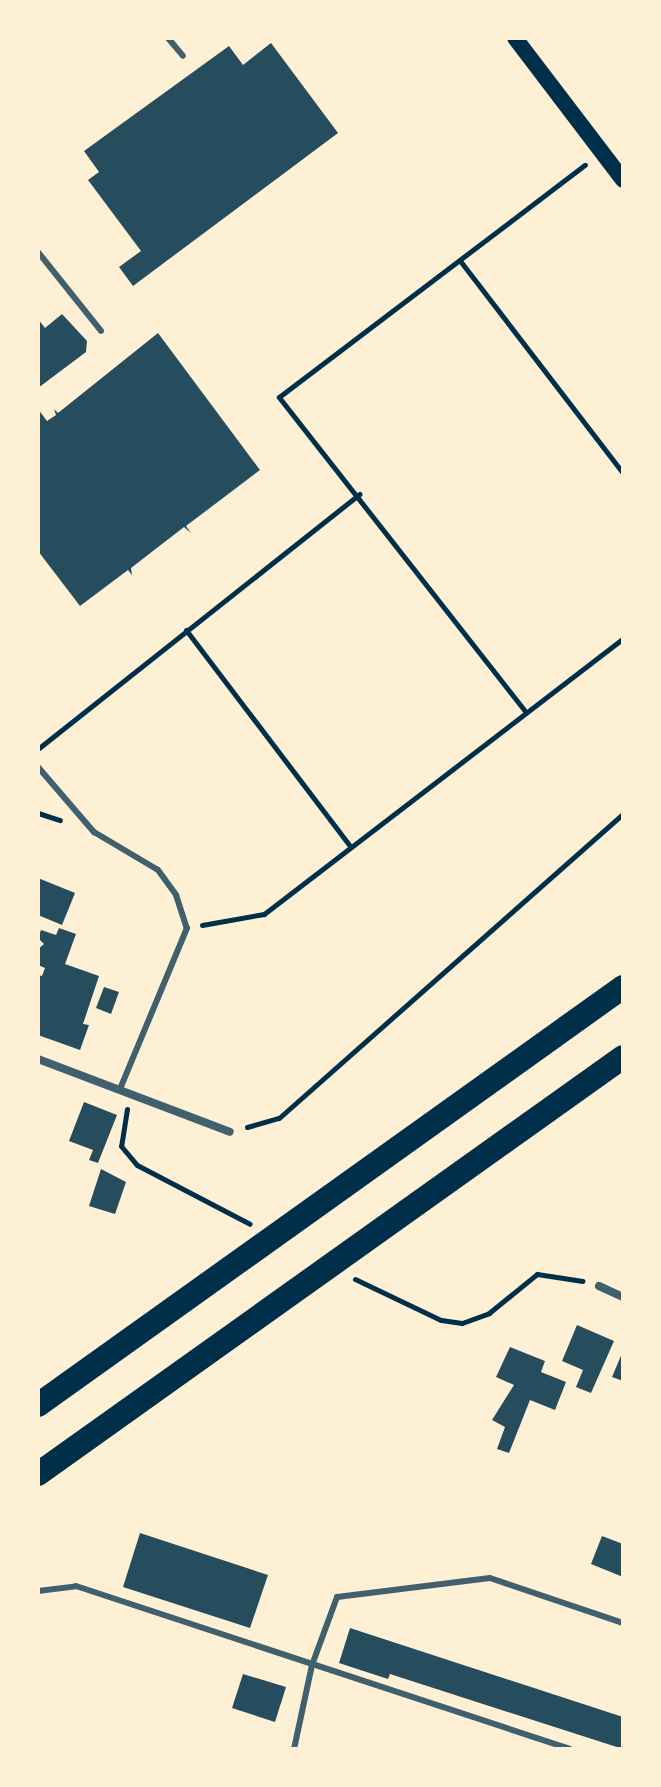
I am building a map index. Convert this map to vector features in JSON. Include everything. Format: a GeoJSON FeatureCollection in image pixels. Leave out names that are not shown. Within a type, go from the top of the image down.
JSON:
{"type":"FeatureCollection","features":[{"type":"Feature","properties":{"kind":"highway"},"geometry":{"type":"LineString","coordinates":[[38,1405],[623,987]]}},
{"type":"Feature","properties":{"kind":"highway"},"geometry":{"type":"LineString","coordinates":[[38,1474],[623,1057]]}},
{"type":"Feature","properties":{"kind":"main road"},"geometry":{"type":"LineString","coordinates":[[515,38],[623,180]]}},
{"type":"Feature","properties":{"kind":"street"},"geometry":{"type":"LineString","coordinates":[[38,1059],[230,1132]]}},
{"type":"Feature","properties":{"kind":"street"},"geometry":{"type":"LineString","coordinates":[[599,1286],[623,1297]]}},
{"type":"Feature","properties":{"kind":"lane"},"geometry":{"type":"LineString","coordinates":[[168,38],[183,56]]}},
{"type":"Feature","properties":{"kind":"lane"},"geometry":{"type":"LineString","coordinates":[[38,252],[101,331]]}},
{"type":"Feature","properties":{"kind":"lane"},"geometry":{"type":"LineString","coordinates":[[38,767],[94,832],[158,870],[176,895],[187,928],[120,1089]]}},
{"type":"Feature","properties":{"kind":"lane"},"geometry":{"type":"LineString","coordinates":[[294,1749],[312,1665],[337,1597],[490,1578],[623,1623]]}},
{"type":"Feature","properties":{"kind":"lane"},"geometry":{"type":"LineString","coordinates":[[38,1591],[76,1586],[570,1749]]}},
{"type":"Feature","properties":{"kind":"path"},"geometry":{"type":"LineString","coordinates":[[525,711],[359,494],[279,397],[461,262],[602,151]]}},
{"type":"Feature","properties":{"kind":"path"},"geometry":{"type":"LineString","coordinates":[[461,262],[623,473]]}},
{"type":"Feature","properties":{"kind":"path"},"geometry":{"type":"LineString","coordinates":[[38,749],[359,494]]}},
{"type":"Feature","properties":{"kind":"path"},"geometry":{"type":"LineString","coordinates":[[186,630],[350,846]]}},
{"type":"Feature","properties":{"kind":"path"},"geometry":{"type":"LineString","coordinates":[[187,928],[264,914],[525,711],[623,639]]}},
{"type":"Feature","properties":{"kind":"path"},"geometry":{"type":"LineString","coordinates":[[230,1132],[279,1118],[623,814]]}},
{"type":"Feature","properties":{"kind":"path"},"geometry":{"type":"LineString","coordinates":[[132,1094],[121,1146],[151,1173]]}},
{"type":"Feature","properties":{"kind":"path"},"geometry":{"type":"LineString","coordinates":[[462,1323],[489,1313],[537,1274],[599,1286]]}},
{"type":"Feature","properties":{"kind":"building"},"geometry":{"type":"Polygon","coordinates":[[[271,43],[338,133],[133,286],[119,267],[141,251],[88,180],[99,172],[84,151],[229,46],[243,65],[271,43]]]}},
{"type":"Feature","properties":{"kind":"building"},"geometry":{"type":"Polygon","coordinates":[[[62,314],[87,341],[86,352],[38,388],[38,319],[45,328],[62,314]]]}},
{"type":"Feature","properties":{"kind":"building"},"geometry":{"type":"Polygon","coordinates":[[[158,333],[260,470],[186,526],[191,533],[184,527],[131,568],[132,575],[128,570],[80,606],[38,551],[38,409],[47,421],[56,415],[54,409],[58,413],[158,333]]]}},
{"type":"Feature","properties":{"kind":"building"},"geometry":{"type":"Polygon","coordinates":[[[38,878],[75,893],[62,925],[38,915],[38,878]]]}},
{"type":"Feature","properties":{"kind":"building"},"geometry":{"type":"Polygon","coordinates":[[[59,928],[76,934],[65,964],[99,976],[83,1024],[89,1025],[80,1050],[38,1035],[38,975],[42,976],[45,968],[38,965],[38,949],[44,944],[38,938],[41,930],[56,935],[59,928]]]}},
{"type":"Feature","properties":{"kind":"building"},"geometry":{"type":"Polygon","coordinates":[[[104,987],[119,992],[111,1014],[96,1008],[104,987]]]}},
{"type":"Feature","properties":{"kind":"building"},"geometry":{"type":"Polygon","coordinates":[[[84,1102],[117,1115],[98,1163],[89,1160],[93,1150],[69,1141],[84,1102]]]}},
{"type":"Feature","properties":{"kind":"building"},"geometry":{"type":"Polygon","coordinates":[[[101,1169],[126,1182],[115,1214],[89,1206],[101,1169]]]}},
{"type":"Feature","properties":{"kind":"building"},"geometry":{"type":"Polygon","coordinates":[[[577,1325],[614,1341],[591,1393],[576,1387],[583,1370],[562,1361],[577,1325]]]}},
{"type":"Feature","properties":{"kind":"building"},"geometry":{"type":"Polygon","coordinates":[[[510,1347],[545,1361],[541,1372],[566,1382],[555,1410],[530,1400],[509,1453],[497,1449],[505,1427],[492,1420],[514,1385],[496,1377],[510,1347]]]}},
{"type":"Feature","properties":{"kind":"building"},"geometry":{"type":"Polygon","coordinates":[[[623,1351],[623,1381],[612,1377],[623,1351]]]}},
{"type":"Feature","properties":{"kind":"building"},"geometry":{"type":"Polygon","coordinates":[[[140,1533],[268,1575],[250,1628],[123,1587],[140,1533]]]}},
{"type":"Feature","properties":{"kind":"building"},"geometry":{"type":"Polygon","coordinates":[[[602,1536],[623,1544],[623,1577],[591,1564],[602,1536]]]}},
{"type":"Feature","properties":{"kind":"building"},"geometry":{"type":"Polygon","coordinates":[[[350,1628],[623,1717],[623,1749],[390,1674],[388,1679],[339,1663],[350,1628]]]}},
{"type":"Feature","properties":{"kind":"building"},"geometry":{"type":"Polygon","coordinates":[[[243,1674],[286,1687],[275,1722],[232,1708],[243,1674]]]}}]}
